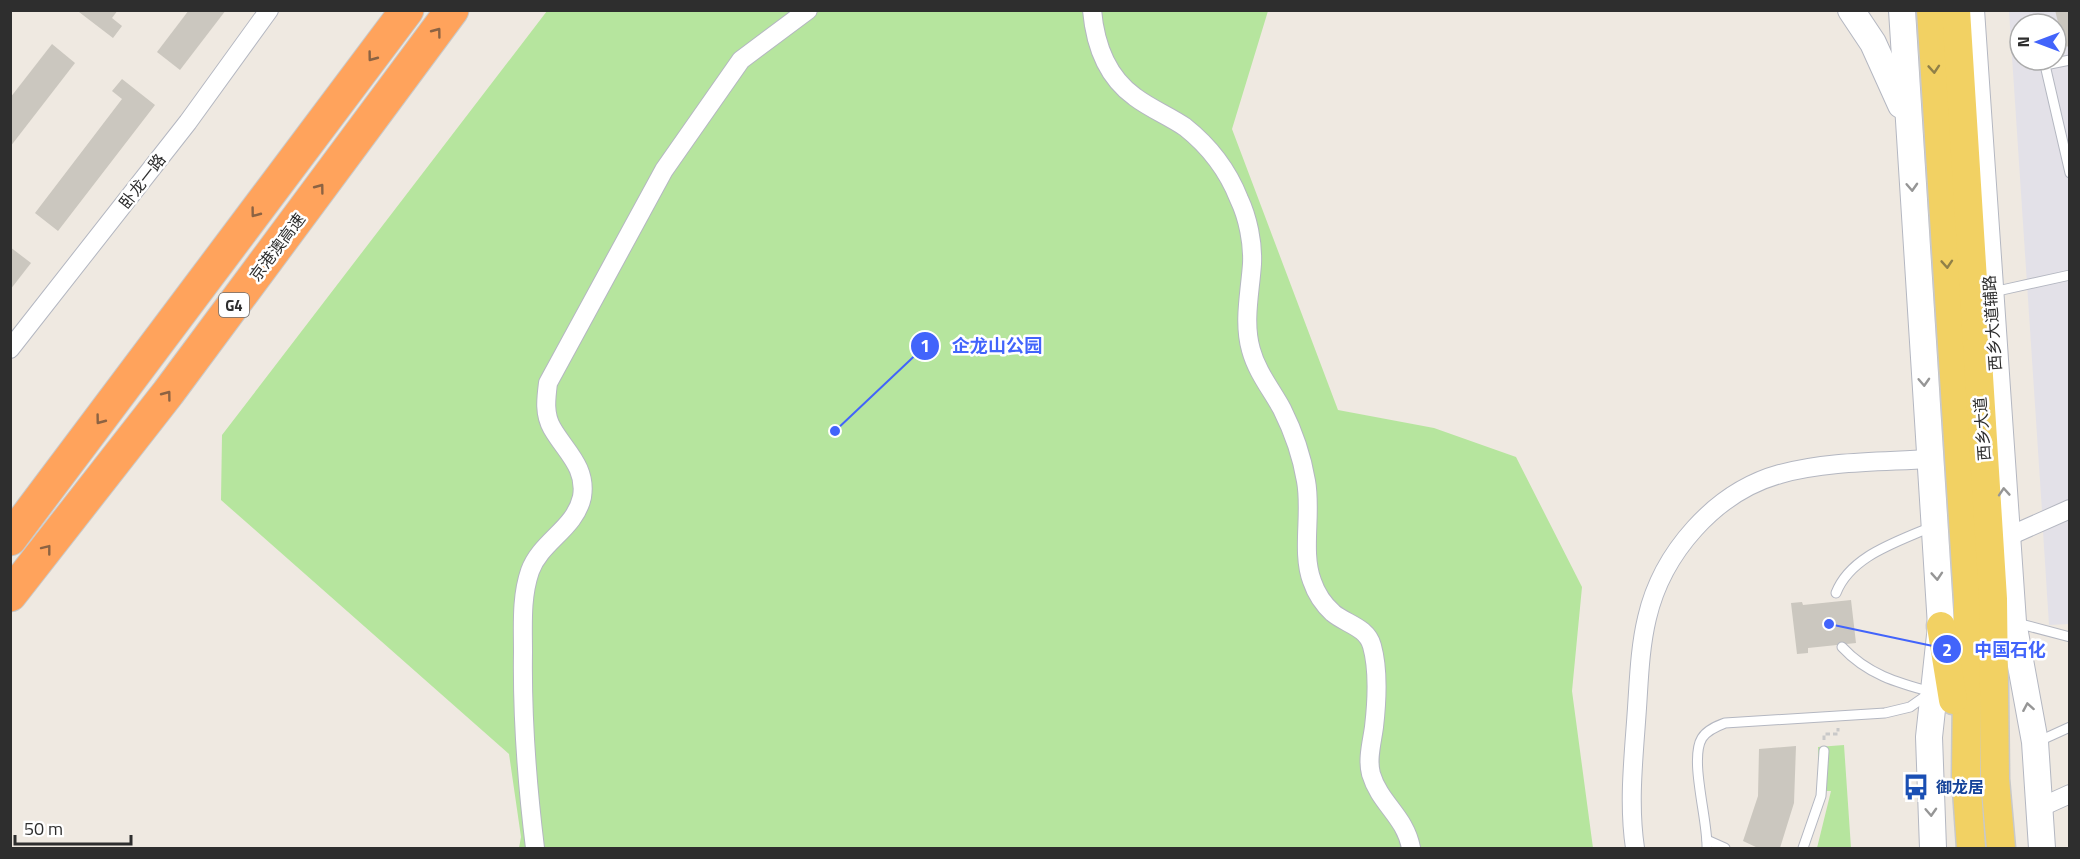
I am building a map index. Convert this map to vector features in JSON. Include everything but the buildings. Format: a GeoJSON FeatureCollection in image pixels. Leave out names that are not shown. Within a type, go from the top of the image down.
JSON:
{"type":"FeatureCollection","features":[{"type":"Feature","properties":{"kind":"highway","name":"G4"},"geometry":{"type":"LineString","coordinates":[[10,539],[407,10]]}},
{"type":"Feature","properties":{"kind":"highway","name":"京港澳高速"},"geometry":{"type":"LineString","coordinates":[[10,595],[168,393],[452,10]]}},
{"type":"Feature","properties":{"kind":"main road","name":"西乡大道"},"geometry":{"type":"LineString","coordinates":[[1931,10],[2001,849]]}},
{"type":"Feature","properties":{"kind":"main road","name":"西乡大道"},"geometry":{"type":"LineString","coordinates":[[1964,14],[1980,599],[1966,776],[1971,849]]}},
{"type":"Feature","properties":{"kind":"main road"},"geometry":{"type":"LineString","coordinates":[[1995,779],[2013,622]]}},
{"type":"Feature","properties":{"kind":"main road"},"geometry":{"type":"LineString","coordinates":[[1941,626],[1966,776]]}},
{"type":"Feature","properties":{"kind":"street","name":"卧龙一路"},"geometry":{"type":"LineString","coordinates":[[10,349],[188,122],[269,10]]}},
{"type":"Feature","properties":{"kind":"street"},"geometry":{"type":"LineString","coordinates":[[535,849],[526,776],[522,697],[524,593],[531,568],[545,546],[565,529],[576,514],[582,496],[582,477],[576,459],[551,426],[546,405],[548,384],[664,170],[741,60],[808,10]]}},
{"type":"Feature","properties":{"kind":"street"},"geometry":{"type":"LineString","coordinates":[[1092,10],[1094,32],[1102,56],[1116,78],[1134,97],[1184,127],[1207,147],[1226,172],[1240,200],[1249,230],[1252,261],[1247,321],[1250,350],[1297,444],[1307,482],[1310,520],[1307,559],[1311,580],[1320,598],[1334,614],[1364,631],[1371,643],[1376,681],[1370,771],[1377,791],[1401,819],[1408,832],[1411,849]]}},
{"type":"Feature","properties":{"kind":"street"},"geometry":{"type":"LineString","coordinates":[[1851,10],[1884,64],[1909,129]]}},
{"type":"Feature","properties":{"kind":"street"},"geometry":{"type":"LineString","coordinates":[[1902,10],[1941,626],[1932,692],[1929,737],[1934,849]]}},
{"type":"Feature","properties":{"kind":"street"},"geometry":{"type":"LineString","coordinates":[[1904,41],[1910,24],[1922,10]]}},
{"type":"Feature","properties":{"kind":"street","name":"西乡大道辅路"},"geometry":{"type":"LineString","coordinates":[[1964,14],[1990,293],[2013,622],[2035,742],[2042,849]]}},
{"type":"Feature","properties":{"kind":"street"},"geometry":{"type":"LineString","coordinates":[[1635,849],[1632,792],[1641,651],[1647,617],[1656,589],[1686,540],[1709,514],[1732,497],[1752,485],[1779,474],[1831,465],[1929,459]]}},
{"type":"Feature","properties":{"kind":"street"},"geometry":{"type":"LineString","coordinates":[[2007,537],[2070,509]]}},
{"type":"Feature","properties":{"kind":"street"},"geometry":{"type":"LineString","coordinates":[[2039,808],[2070,794]]}},
{"type":"Feature","properties":{"kind":"lane"},"geometry":{"type":"LineString","coordinates":[[2070,60],[2045,65],[2070,174]]}},
{"type":"Feature","properties":{"kind":"lane"},"geometry":{"type":"LineString","coordinates":[[1990,293],[2070,275]]}},
{"type":"Feature","properties":{"kind":"lane"},"geometry":{"type":"LineString","coordinates":[[1836,593],[1842,578],[1855,565],[1879,550],[1933,526]]}},
{"type":"Feature","properties":{"kind":"lane"},"geometry":{"type":"LineString","coordinates":[[2013,622],[2070,637]]}},
{"type":"Feature","properties":{"kind":"lane"},"geometry":{"type":"LineString","coordinates":[[1842,647],[1865,668],[1883,677],[1932,692]]}},
{"type":"Feature","properties":{"kind":"lane"},"geometry":{"type":"LineString","coordinates":[[1725,849],[1707,844],[1697,763],[1702,737],[1712,728],[1725,723],[1896,711],[1910,706],[1932,692]]}},
{"type":"Feature","properties":{"kind":"lane"},"geometry":{"type":"LineString","coordinates":[[2035,742],[2070,727]]}},
{"type":"Feature","properties":{"kind":"lane"},"geometry":{"type":"LineString","coordinates":[[1803,849],[1821,796],[1824,751]]}},
{"type":"Feature","properties":{"kind":"path"},"geometry":{"type":"LineString","coordinates":[[1824,751],[1824,734],[1838,734],[1838,728],[1826,728],[1827,717]]}},
{"type":"Feature","properties":{"kind":"shaded area"},"geometry":{"type":"Polygon","coordinates":[[[2009,11],[2069,11],[2069,499],[2042,511],[2013,72],[2068,72],[2068,12],[2009,11]]]}},
{"type":"Feature","properties":{"kind":"shaded area"},"geometry":{"type":"Polygon","coordinates":[[[2069,519],[2069,624],[2049,625],[2043,531],[2069,519]]]}},
{"type":"Feature","properties":{"kind":"green space"},"geometry":{"type":"Polygon","coordinates":[[[547,11],[1268,11],[1232,129],[1338,410],[1434,428],[1516,457],[1582,587],[1572,691],[1593,848],[519,848],[521,837],[509,754],[221,500],[222,435],[547,11]]]}},
{"type":"Feature","properties":{"kind":"green space"},"geometry":{"type":"Polygon","coordinates":[[[1844,745],[1851,848],[1817,848],[1831,791],[1819,791],[1818,747],[1844,745]]]}},
{"type":"Feature","properties":{"kind":"place","name":"企龙山公园"},"geometry":{"type":"Point","coordinates":[835,431]}},
{"type":"Feature","properties":{"kind":"place","name":"中国石化"},"geometry":{"type":"Point","coordinates":[1829,624]}},
{"type":"Feature","properties":{"kind":"place","name":"御龙居"},"geometry":{"type":"Point","coordinates":[1916,787]}}]}
